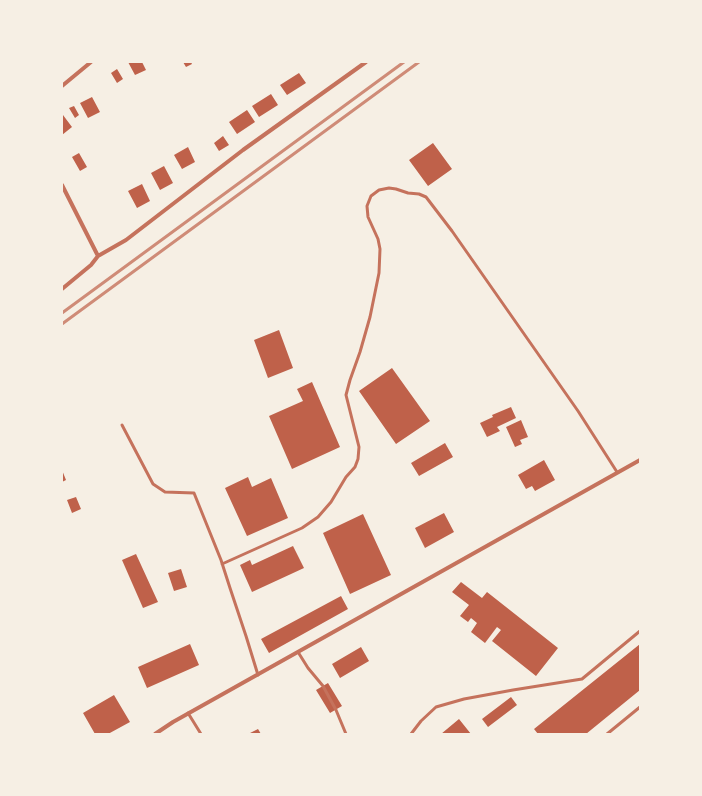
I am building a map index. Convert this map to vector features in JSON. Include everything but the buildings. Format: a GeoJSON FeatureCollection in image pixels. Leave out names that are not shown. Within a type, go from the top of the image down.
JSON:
{"type":"FeatureCollection","features":[{"type":"Feature","properties":{"kind":"street"},"geometry":{"type":"LineString","coordinates":[[62,86],[91,62]]}},
{"type":"Feature","properties":{"kind":"street"},"geometry":{"type":"LineString","coordinates":[[62,289],[91,265],[98,256],[126,240],[243,150],[366,62]]}},
{"type":"Feature","properties":{"kind":"street"},"geometry":{"type":"LineString","coordinates":[[62,185],[98,256]]}},
{"type":"Feature","properties":{"kind":"street"},"geometry":{"type":"LineString","coordinates":[[155,734],[188,713],[640,460]]}},
{"type":"Feature","properties":{"kind":"lane"},"geometry":{"type":"LineString","coordinates":[[222,564],[302,528],[318,517],[331,502],[346,477],[355,467],[358,459],[359,447],[346,395],[370,317],[379,273],[380,249],[378,239],[368,217],[367,206],[371,196],[379,190],[389,188],[396,189],[408,194],[419,194],[426,197],[452,231],[578,410],[617,472]]}},
{"type":"Feature","properties":{"kind":"lane"},"geometry":{"type":"LineString","coordinates":[[122,425],[154,484],[165,492],[194,493],[222,564],[258,675]]}},
{"type":"Feature","properties":{"kind":"lane"},"geometry":{"type":"LineString","coordinates":[[411,734],[421,721],[436,707],[464,699],[582,679],[640,631]]}},
{"type":"Feature","properties":{"kind":"lane"},"geometry":{"type":"LineString","coordinates":[[298,652],[308,668],[323,686],[336,710],[346,734]]}},
{"type":"Feature","properties":{"kind":"lane"},"geometry":{"type":"LineString","coordinates":[[607,734],[640,707]]}},
{"type":"Feature","properties":{"kind":"lane"},"geometry":{"type":"LineString","coordinates":[[188,713],[201,734]]}},
{"type":"Feature","properties":{"kind":"railway"},"geometry":{"type":"LineString","coordinates":[[62,313],[404,62]]}},
{"type":"Feature","properties":{"kind":"railway"},"geometry":{"type":"LineString","coordinates":[[62,324],[419,62]]}}]}
